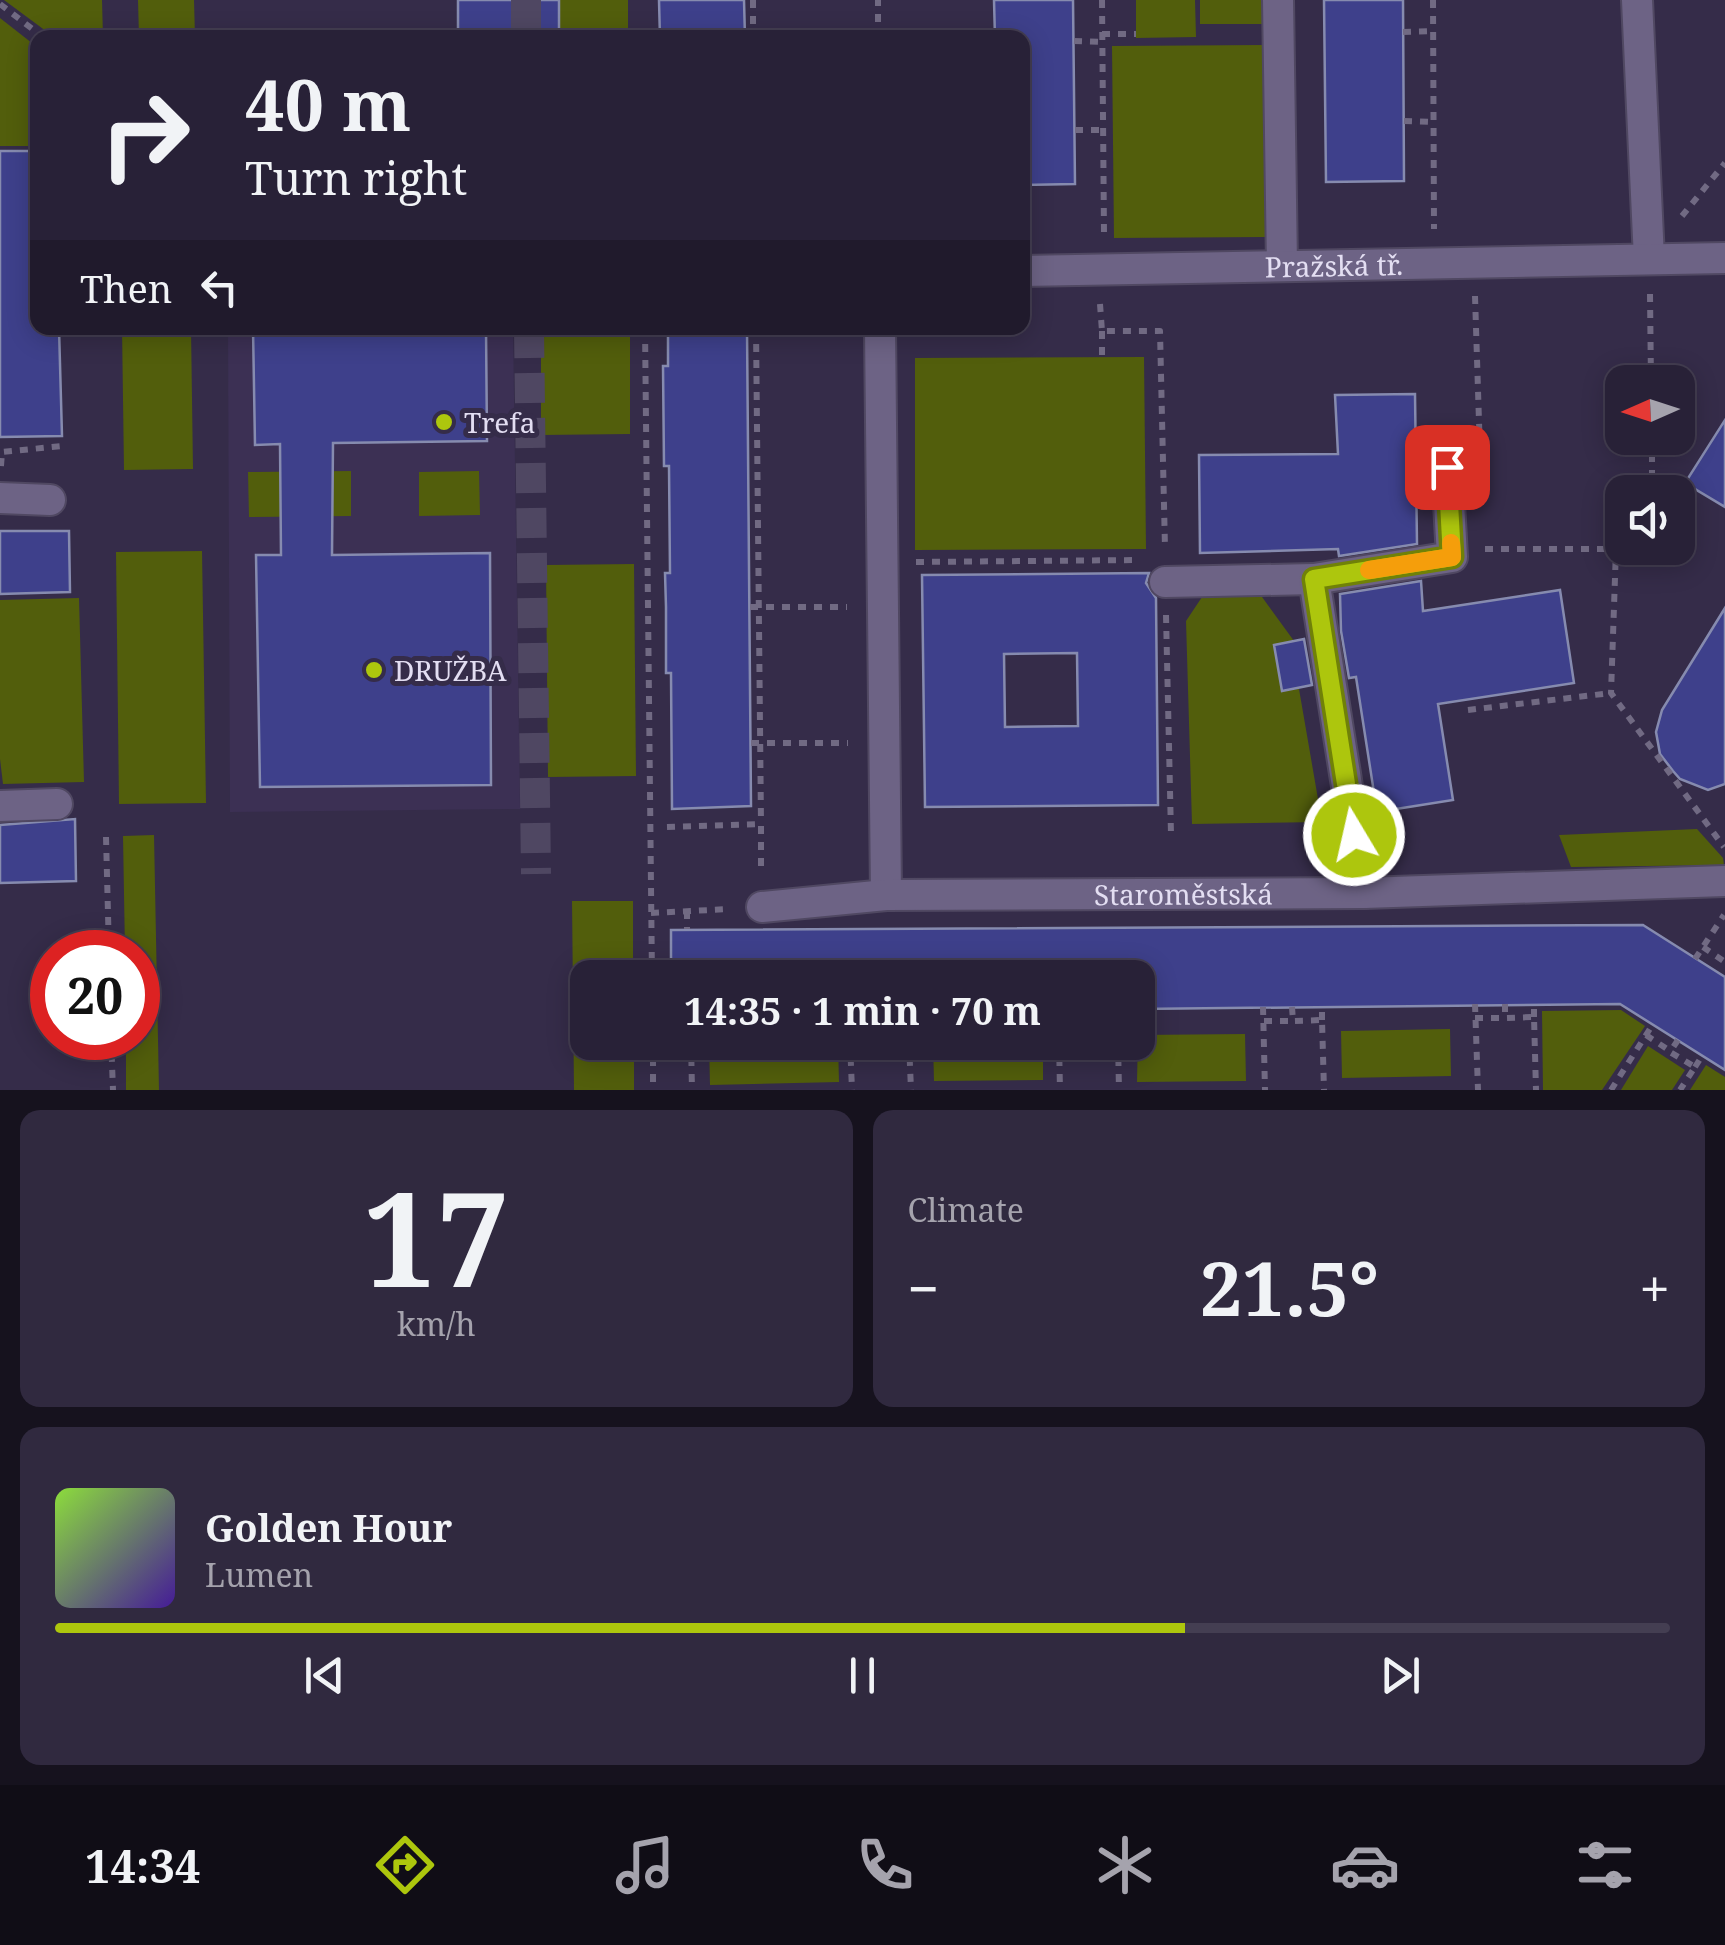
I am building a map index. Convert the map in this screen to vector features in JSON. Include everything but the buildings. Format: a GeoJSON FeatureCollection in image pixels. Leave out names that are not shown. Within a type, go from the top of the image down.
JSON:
{"type":"FeatureCollection","features":[{"type":"Feature","properties":{"kind":"street"},"geometry":{"type":"LineString","coordinates":[[1278,0],[1282,266]]}},
{"type":"Feature","properties":{"kind":"street"},"geometry":{"type":"LineString","coordinates":[[1636,0],[1641,259]]}},
{"type":"Feature","properties":{"kind":"street","name":"Pražská tř."},"geometry":{"type":"LineString","coordinates":[[1030,272],[1725,258]]}},
{"type":"Feature","properties":{"kind":"street"},"geometry":{"type":"LineString","coordinates":[[880,335],[886,895]]}},
{"type":"Feature","properties":{"kind":"street"},"geometry":{"type":"LineString","coordinates":[[1156,571],[1314,579],[1452,557],[1447,467]]}},
{"type":"Feature","properties":{"kind":"street"},"geometry":{"type":"LineString","coordinates":[[0,498],[50,500]]}},
{"type":"Feature","properties":{"kind":"street"},"geometry":{"type":"LineString","coordinates":[[1314,579],[1364,892]]}},
{"type":"Feature","properties":{"kind":"street"},"geometry":{"type":"LineString","coordinates":[[0,806],[57,804]]}},
{"type":"Feature","properties":{"kind":"street","name":"Staroměstská"},"geometry":{"type":"LineString","coordinates":[[762,907],[886,895],[1364,892],[1725,881]]}},
{"type":"Feature","properties":{"kind":"path"},"geometry":{"type":"LineString","coordinates":[[753,0],[754,30]]}},
{"type":"Feature","properties":{"kind":"path"},"geometry":{"type":"LineString","coordinates":[[878,0],[878,30]]}},
{"type":"Feature","properties":{"kind":"path"},"geometry":{"type":"LineString","coordinates":[[1102,0],[1102,358]]}},
{"type":"Feature","properties":{"kind":"path"},"geometry":{"type":"LineString","coordinates":[[1432,0],[1434,263]]}},
{"type":"Feature","properties":{"kind":"path"},"geometry":{"type":"LineString","coordinates":[[0,4],[34,30]]}},
{"type":"Feature","properties":{"kind":"path"},"geometry":{"type":"LineString","coordinates":[[1403,32],[1433,32]]}},
{"type":"Feature","properties":{"kind":"path"},"geometry":{"type":"LineString","coordinates":[[1074,41],[1136,34]]}},
{"type":"Feature","properties":{"kind":"path"},"geometry":{"type":"LineString","coordinates":[[1404,122],[1433,122]]}},
{"type":"Feature","properties":{"kind":"path"},"geometry":{"type":"LineString","coordinates":[[1075,130],[1102,130]]}},
{"type":"Feature","properties":{"kind":"path"},"geometry":{"type":"LineString","coordinates":[[1641,259],[1650,293],[1651,365]]}},
{"type":"Feature","properties":{"kind":"path"},"geometry":{"type":"LineString","coordinates":[[1474,262],[1480,454]]}},
{"type":"Feature","properties":{"kind":"path"},"geometry":{"type":"LineString","coordinates":[[1102,331],[1160,331],[1160,342]]}},
{"type":"Feature","properties":{"kind":"path"},"geometry":{"type":"LineString","coordinates":[[644,335],[652,960]]}},
{"type":"Feature","properties":{"kind":"path"},"geometry":{"type":"LineString","coordinates":[[651,913],[762,907],[755,743],[756,335]]}},
{"type":"Feature","properties":{"kind":"path"},"geometry":{"type":"LineString","coordinates":[[2,452],[62,446]]}},
{"type":"Feature","properties":{"kind":"path"},"geometry":{"type":"LineString","coordinates":[[1483,530],[1483,549]]}},
{"type":"Feature","properties":{"kind":"path"},"geometry":{"type":"LineString","coordinates":[[1452,550],[1605,549]]}},
{"type":"Feature","properties":{"kind":"path"},"geometry":{"type":"LineString","coordinates":[[882,562],[1156,571]]}},
{"type":"Feature","properties":{"kind":"path"},"geometry":{"type":"LineString","coordinates":[[1615,565],[1610,693],[1725,848]]}},
{"type":"Feature","properties":{"kind":"path"},"geometry":{"type":"LineString","coordinates":[[754,607],[883,606]]}},
{"type":"Feature","properties":{"kind":"path"},"geometry":{"type":"LineString","coordinates":[[1468,710],[1610,693]]}},
{"type":"Feature","properties":{"kind":"path"},"geometry":{"type":"LineString","coordinates":[[755,743],[884,742]]}},
{"type":"Feature","properties":{"kind":"path"},"geometry":{"type":"LineString","coordinates":[[667,827],[760,824]]}},
{"type":"Feature","properties":{"kind":"path"},"geometry":{"type":"LineString","coordinates":[[106,837],[108,930]]}},
{"type":"Feature","properties":{"kind":"path"},"geometry":{"type":"LineString","coordinates":[[687,911],[688,929]]}},
{"type":"Feature","properties":{"kind":"path"},"geometry":{"type":"LineString","coordinates":[[1695,959],[1725,914]]}},
{"type":"Feature","properties":{"kind":"path"},"geometry":{"type":"LineString","coordinates":[[1703,948],[1725,964],[1720,974]]}},
{"type":"Feature","properties":{"kind":"path"},"geometry":{"type":"LineString","coordinates":[[1475,1004],[1478,1090]]}},
{"type":"Feature","properties":{"kind":"path"},"geometry":{"type":"LineString","coordinates":[[1505,1004],[1505,1018]]}},
{"type":"Feature","properties":{"kind":"path"},"geometry":{"type":"LineString","coordinates":[[1534,1005],[1536,1090]]}},
{"type":"Feature","properties":{"kind":"path"},"geometry":{"type":"LineString","coordinates":[[1292,1007],[1293,1021]]}},
{"type":"Feature","properties":{"kind":"path"},"geometry":{"type":"LineString","coordinates":[[1322,1007],[1324,1090]]}},
{"type":"Feature","properties":{"kind":"path"},"geometry":{"type":"LineString","coordinates":[[1263,1008],[1265,1090]]}},
{"type":"Feature","properties":{"kind":"path"},"geometry":{"type":"LineString","coordinates":[[1475,1018],[1534,1017]]}},
{"type":"Feature","properties":{"kind":"path"},"geometry":{"type":"LineString","coordinates":[[1264,1021],[1322,1020]]}},
{"type":"Feature","properties":{"kind":"path"},"geometry":{"type":"LineString","coordinates":[[1612,1090],[1653,1024]]}},
{"type":"Feature","properties":{"kind":"path"},"geometry":{"type":"LineString","coordinates":[[1646,1035],[1695,1067]]}},
{"type":"Feature","properties":{"kind":"path"},"geometry":{"type":"LineString","coordinates":[[1670,1052],[1678,1040]]}},
{"type":"Feature","properties":{"kind":"path"},"geometry":{"type":"LineString","coordinates":[[1680,1090],[1702,1056]]}},
{"type":"Feature","properties":{"kind":"path"},"geometry":{"type":"LineString","coordinates":[[112,1060],[113,1090]]}},
{"type":"Feature","properties":{"kind":"path"},"geometry":{"type":"LineString","coordinates":[[652,1060],[653,1090]]}},
{"type":"Feature","properties":{"kind":"path"},"geometry":{"type":"LineString","coordinates":[[691,1060],[692,1090]]}},
{"type":"Feature","properties":{"kind":"path"},"geometry":{"type":"LineString","coordinates":[[851,1060],[852,1090]]}},
{"type":"Feature","properties":{"kind":"path"},"geometry":{"type":"LineString","coordinates":[[909,1060],[910,1090]]}},
{"type":"Feature","properties":{"kind":"path"},"geometry":{"type":"LineString","coordinates":[[1060,1060],[1060,1090]]}},
{"type":"Feature","properties":{"kind":"path"},"geometry":{"type":"LineString","coordinates":[[1119,1060],[1120,1090]]}},
{"type":"Feature","properties":{"kind":"shaded area"},"geometry":{"type":"Polygon","coordinates":[[[228,335],[513,335],[520,809],[230,812],[228,335]]]}},
{"type":"Feature","properties":{"kind":"green space"},"geometry":{"type":"Polygon","coordinates":[[[4,0],[102,0],[103,30],[45,30],[4,0]]]}},
{"type":"Feature","properties":{"kind":"green space"},"geometry":{"type":"Polygon","coordinates":[[[138,0],[194,0],[195,30],[139,30],[138,0]]]}},
{"type":"Feature","properties":{"kind":"green space"},"geometry":{"type":"Polygon","coordinates":[[[559,0],[628,0],[628,30],[559,30],[559,0]]]}},
{"type":"Feature","properties":{"kind":"green space"},"geometry":{"type":"Polygon","coordinates":[[[1136,0],[1195,0],[1196,37],[1136,38],[1136,0]]]}},
{"type":"Feature","properties":{"kind":"green space"},"geometry":{"type":"Polygon","coordinates":[[[1200,0],[1264,0],[1264,24],[1200,24],[1200,0]]]}},
{"type":"Feature","properties":{"kind":"green space"},"geometry":{"type":"Polygon","coordinates":[[[0,18],[30,42],[30,146],[0,146],[0,18]]]}},
{"type":"Feature","properties":{"kind":"green space"},"geometry":{"type":"Polygon","coordinates":[[[1264,45],[1266,237],[1114,238],[1112,46],[1264,45]]]}},
{"type":"Feature","properties":{"kind":"green space"},"geometry":{"type":"Polygon","coordinates":[[[122,335],[191,335],[193,469],[124,470],[122,335]]]}},
{"type":"Feature","properties":{"kind":"green space"},"geometry":{"type":"Polygon","coordinates":[[[541,335],[630,335],[630,434],[541,435],[541,335]]]}},
{"type":"Feature","properties":{"kind":"green space"},"geometry":{"type":"Polygon","coordinates":[[[1144,357],[1146,549],[915,550],[915,358],[1144,357]]]}},
{"type":"Feature","properties":{"kind":"green space"},"geometry":{"type":"Polygon","coordinates":[[[351,471],[351,516],[249,517],[248,472],[351,471]]]}},
{"type":"Feature","properties":{"kind":"green space"},"geometry":{"type":"Polygon","coordinates":[[[479,471],[480,515],[419,516],[419,472],[479,471]]]}},
{"type":"Feature","properties":{"kind":"green space"},"geometry":{"type":"Polygon","coordinates":[[[202,551],[206,803],[119,804],[116,552],[202,551]]]}},
{"type":"Feature","properties":{"kind":"green space"},"geometry":{"type":"Polygon","coordinates":[[[634,564],[636,776],[548,777],[546,565],[634,564]]]}},
{"type":"Feature","properties":{"kind":"green space"},"geometry":{"type":"Polygon","coordinates":[[[1257,590],[1294,641],[1274,646],[1282,690],[1299,689],[1322,822],[1192,824],[1186,621],[1204,594],[1257,590]]]}},
{"type":"Feature","properties":{"kind":"green space"},"geometry":{"type":"Polygon","coordinates":[[[79,598],[84,782],[3,784],[0,600],[79,598]]]}},
{"type":"Feature","properties":{"kind":"green space"},"geometry":{"type":"Polygon","coordinates":[[[1697,829],[1723,858],[1724,865],[1571,867],[1559,835],[1697,829]]]}},
{"type":"Feature","properties":{"kind":"green space"},"geometry":{"type":"Polygon","coordinates":[[[154,835],[156,930],[125,930],[123,836],[154,835]]]}},
{"type":"Feature","properties":{"kind":"green space"},"geometry":{"type":"Polygon","coordinates":[[[572,901],[633,901],[633,960],[573,960],[572,901]]]}},
{"type":"Feature","properties":{"kind":"green space"},"geometry":{"type":"Polygon","coordinates":[[[1621,1010],[1645,1026],[1602,1090],[1543,1090],[1542,1011],[1621,1010]]]}},
{"type":"Feature","properties":{"kind":"green space"},"geometry":{"type":"Polygon","coordinates":[[[1450,1029],[1451,1076],[1342,1078],[1341,1031],[1450,1029]]]}},
{"type":"Feature","properties":{"kind":"green space"},"geometry":{"type":"Polygon","coordinates":[[[1245,1034],[1246,1081],[1137,1082],[1137,1060],[1155,1060],[1155,1035],[1245,1034]]]}},
{"type":"Feature","properties":{"kind":"green space"},"geometry":{"type":"Polygon","coordinates":[[[1648,1046],[1685,1070],[1672,1090],[1621,1090],[1648,1046]]]}},
{"type":"Feature","properties":{"kind":"green space"},"geometry":{"type":"Polygon","coordinates":[[[126,1060],[158,1060],[159,1090],[126,1090],[126,1060]]]}},
{"type":"Feature","properties":{"kind":"green space"},"geometry":{"type":"Polygon","coordinates":[[[574,1060],[634,1060],[634,1090],[574,1090],[574,1060]]]}},
{"type":"Feature","properties":{"kind":"green space"},"geometry":{"type":"Polygon","coordinates":[[[709,1060],[838,1060],[839,1082],[710,1085],[709,1060]]]}},
{"type":"Feature","properties":{"kind":"green space"},"geometry":{"type":"Polygon","coordinates":[[[933,1060],[1043,1060],[1043,1080],[934,1081],[933,1060]]]}},
{"type":"Feature","properties":{"kind":"green space"},"geometry":{"type":"Polygon","coordinates":[[[1706,1065],[1725,1077],[1725,1090],[1690,1090],[1706,1065]]]}},
{"type":"Feature","properties":{"kind":"tunnel"},"geometry":{"type":"LineString","coordinates":[[526,0],[526,30]]}},
{"type":"Feature","properties":{"kind":"tunnel"},"geometry":{"type":"LineString","coordinates":[[529,335],[536,874]]}},
{"type":"Feature","properties":{"kind":"slow traffic"},"geometry":{"type":"LineString","coordinates":[[1369,570],[1452,557],[1451,543]]}},
{"type":"Feature","properties":{"kind":"place","name":"Trefa"},"geometry":{"type":"Point","coordinates":[444,422]}},
{"type":"Feature","properties":{"kind":"place","name":"DRUŽBA"},"geometry":{"type":"Point","coordinates":[374,670]}},
{"type":"Feature","properties":{"kind":"route"},"geometry":{"type":"LineString","coordinates":[[1354,835],[1314,579],[1452,557],[1447,467]]}}]}
